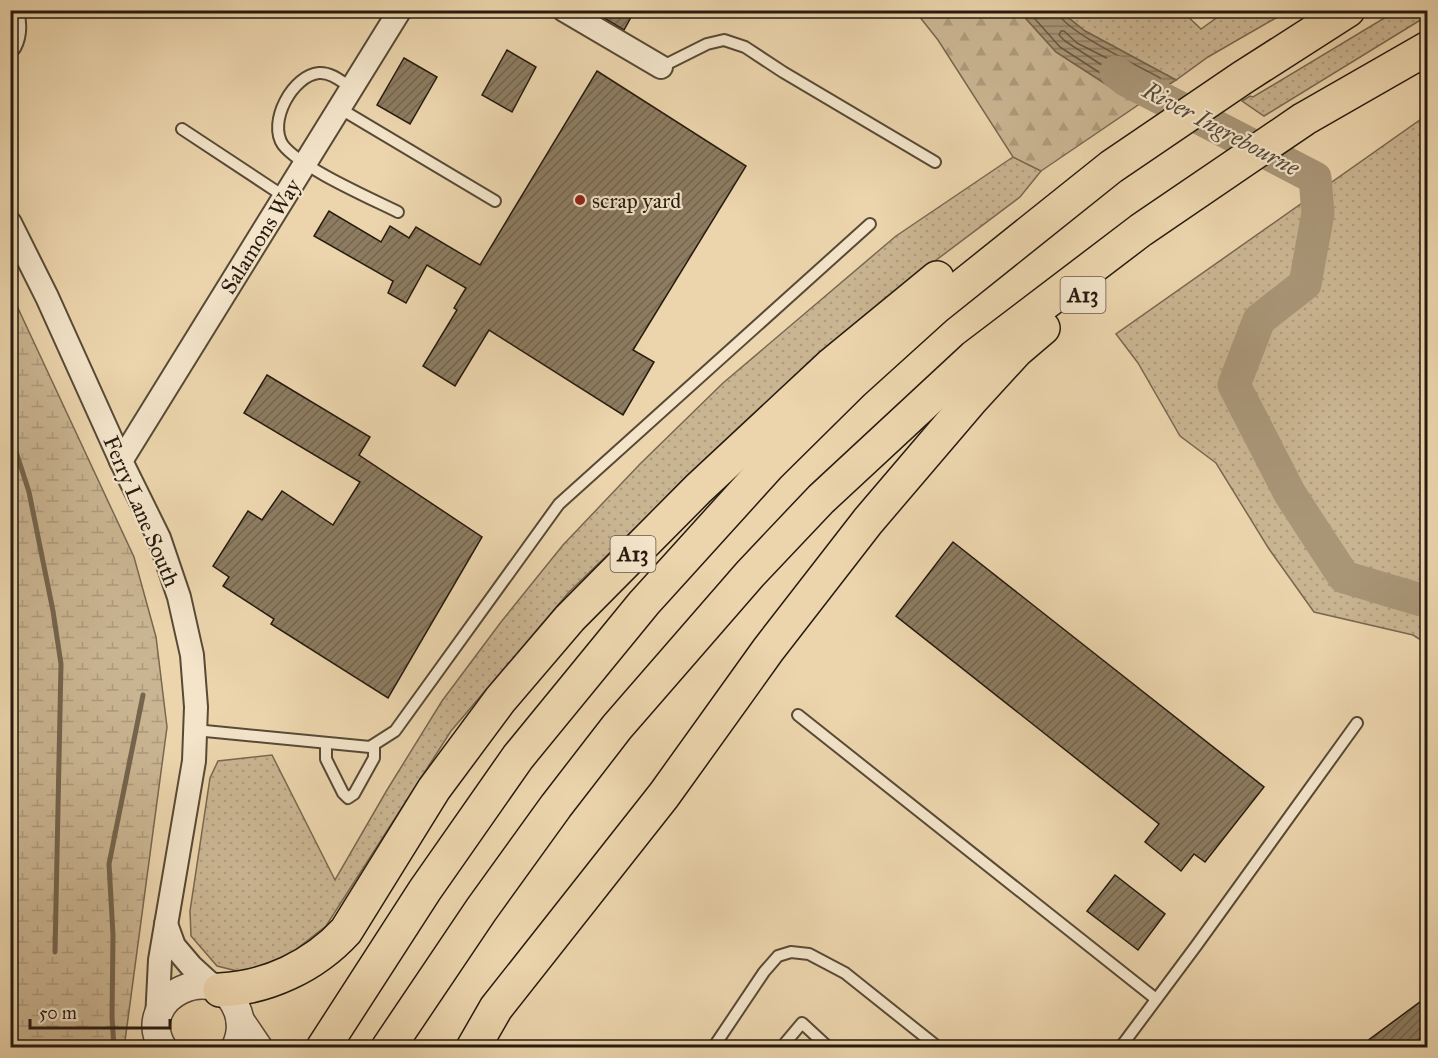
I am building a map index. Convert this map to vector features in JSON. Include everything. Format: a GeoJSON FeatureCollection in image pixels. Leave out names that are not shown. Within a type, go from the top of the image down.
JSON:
{"type":"FeatureCollection","features":[{"type":"Feature","properties":{"kind":"highway","name":"A13"},"geometry":{"type":"LineString","coordinates":[[323,1047],[425,890],[518,758],[644,603],[769,465],[852,383],[936,307],[1121,160],[1348,10]]}},
{"type":"Feature","properties":{"kind":"highway","name":"A13"},"geometry":{"type":"LineString","coordinates":[[388,1047],[481,910],[556,806],[618,727],[681,651],[821,499],[974,357],[1141,230],[1304,119],[1428,48]]}},
{"type":"Feature","properties":{"kind":"highway","name":"A13"},"geometry":{"type":"LineString","coordinates":[[217,989],[241,989],[270,981],[296,970],[333,946],[346,931],[434,789],[500,700],[570,618],[698,489],[831,365],[1054,185],[1121,160]]}},
{"type":"Feature","properties":{"kind":"highway","name":"A13"},"geometry":{"type":"LineString","coordinates":[[473,1047],[496,1008],[664,795],[768,650],[868,520],[918,460],[1016,351],[1108,273],[1141,230]]}},
{"type":"Feature","properties":{"kind":"street"},"geometry":{"type":"LineString","coordinates":[[10,45],[13,40],[15,21],[12,10]]}},
{"type":"Feature","properties":{"kind":"street","name":"Salamons Way"},"geometry":{"type":"LineString","coordinates":[[121,462],[400,10]]}},
{"type":"Feature","properties":{"kind":"street"},"geometry":{"type":"LineString","coordinates":[[564,10],[661,67]]}},
{"type":"Feature","properties":{"kind":"street","name":"Ferry Lane South"},"geometry":{"type":"LineString","coordinates":[[10,223],[121,462],[159,538],[179,597],[192,655],[196,707],[194,761],[160,960],[160,1038]]}},
{"type":"Feature","properties":{"kind":"street"},"geometry":{"type":"LineString","coordinates":[[166,924],[174,946],[191,966],[229,998],[237,1008],[240,1032],[235,1047]]}},
{"type":"Feature","properties":{"kind":"street"},"geometry":{"type":"LineString","coordinates":[[160,1038],[158,1014],[164,1002],[174,992],[201,984],[217,989]]}},
{"type":"Feature","properties":{"kind":"street"},"geometry":{"type":"LineString","coordinates":[[240,1020],[259,1047]]}},
{"type":"Feature","properties":{"kind":"lane"},"geometry":{"type":"LineString","coordinates":[[661,67],[707,44],[724,40],[745,46],[783,72],[935,162]]}},
{"type":"Feature","properties":{"kind":"lane"},"geometry":{"type":"LineString","coordinates":[[352,88],[331,75],[321,73],[308,75],[287,98],[279,116],[278,136],[285,146],[305,163],[398,212]]}},
{"type":"Feature","properties":{"kind":"lane"},"geometry":{"type":"LineString","coordinates":[[339,108],[495,201]]}},
{"type":"Feature","properties":{"kind":"lane"},"geometry":{"type":"LineString","coordinates":[[182,129],[285,197]]}},
{"type":"Feature","properties":{"kind":"lane"},"geometry":{"type":"LineString","coordinates":[[195,730],[374,747],[398,728],[560,504],[870,224]]}},
{"type":"Feature","properties":{"kind":"lane"},"geometry":{"type":"LineString","coordinates":[[798,715],[1156,999]]}},
{"type":"Feature","properties":{"kind":"lane"},"geometry":{"type":"LineString","coordinates":[[1120,1047],[1357,723]]}},
{"type":"Feature","properties":{"kind":"lane"},"geometry":{"type":"LineString","coordinates":[[326,743],[326,759],[343,793],[348,798],[354,795],[374,758],[374,747]]}},
{"type":"Feature","properties":{"kind":"lane"},"geometry":{"type":"LineString","coordinates":[[713,1047],[764,972],[778,956],[791,952],[809,954],[845,974],[939,1047]]}},
{"type":"Feature","properties":{"kind":"lane"},"geometry":{"type":"LineString","coordinates":[[781,1047],[802,1023],[829,1047]]}},
{"type":"Feature","properties":{"kind":"green space"},"geometry":{"type":"Polygon","coordinates":[[[915,11],[1019,11],[1056,52],[1129,99],[1141,103],[1041,171],[1013,157],[938,40],[915,11]]]}},
{"type":"Feature","properties":{"kind":"green space"},"geometry":{"type":"Polygon","coordinates":[[[1060,11],[1182,11],[1201,29],[1226,11],[1288,11],[1208,57],[1176,80],[1085,31],[1060,11]]]}},
{"type":"Feature","properties":{"kind":"green space"},"geometry":{"type":"Polygon","coordinates":[[[1396,11],[1427,11],[1427,16],[1264,116],[1242,101],[1250,96],[1253,97],[1396,11]]]}},
{"type":"Feature","properties":{"kind":"green space"},"geometry":{"type":"Polygon","coordinates":[[[1427,115],[1427,644],[1413,635],[1314,612],[1269,549],[1216,463],[1180,436],[1138,363],[1116,334],[1427,115]]]}},
{"type":"Feature","properties":{"kind":"green space"},"geometry":{"type":"Polygon","coordinates":[[[1013,157],[1041,171],[1020,197],[903,285],[718,448],[569,592],[451,731],[326,926],[276,965],[245,973],[217,966],[191,936],[190,911],[210,778],[218,761],[272,755],[335,880],[442,701],[563,545],[640,464],[723,383],[896,236],[1013,157]]]}},
{"type":"Feature","properties":{"kind":"green space"},"geometry":{"type":"Polygon","coordinates":[[[10,291],[134,557],[156,637],[167,727],[126,1047],[11,1047],[10,291]]]}},
{"type":"Feature","properties":{"kind":"water"},"geometry":{"type":"Polygon","coordinates":[[[1019,11],[1060,11],[1085,31],[1176,80],[1141,103],[1129,99],[1056,52],[1019,11]]]}},
{"type":"Feature","properties":{"kind":"building"},"geometry":{"type":"Polygon","coordinates":[[[591,10],[635,10],[624,30],[591,10]]]}},
{"type":"Feature","properties":{"kind":"building"},"geometry":{"type":"Polygon","coordinates":[[[507,50],[536,67],[512,112],[482,95],[507,50]]]}},
{"type":"Feature","properties":{"kind":"building"},"geometry":{"type":"Polygon","coordinates":[[[404,58],[437,77],[410,124],[377,105],[404,58]]]}},
{"type":"Feature","properties":{"kind":"building"},"geometry":{"type":"Polygon","coordinates":[[[597,71],[746,166],[633,350],[654,362],[623,415],[489,330],[455,386],[423,366],[457,310],[454,308],[466,288],[427,265],[406,303],[388,293],[393,281],[314,236],[329,211],[381,242],[390,226],[409,238],[416,227],[480,265],[597,71]]]}},
{"type":"Feature","properties":{"kind":"building"},"geometry":{"type":"Polygon","coordinates":[[[267,375],[370,437],[359,455],[482,537],[388,698],[271,624],[274,619],[223,586],[229,577],[213,566],[248,511],[262,520],[282,491],[333,525],[360,482],[244,413],[267,375]]]}},
{"type":"Feature","properties":{"kind":"building"},"geometry":{"type":"Polygon","coordinates":[[[953,542],[1264,787],[1205,862],[1194,854],[1181,871],[1145,842],[1159,824],[896,616],[953,542]]]}},
{"type":"Feature","properties":{"kind":"building"},"geometry":{"type":"Polygon","coordinates":[[[1115,875],[1165,914],[1138,950],[1087,911],[1115,875]]]}},
{"type":"Feature","properties":{"kind":"building"},"geometry":{"type":"Polygon","coordinates":[[[1428,996],[1428,1033],[1409,1047],[1359,1047],[1428,996]]]}},
{"type":"Feature","properties":{"kind":"waterway","name":"River Ingrebourne"},"geometry":{"type":"LineString","coordinates":[[1116,72],[1126,80],[1315,178],[1318,213],[1305,284],[1259,320],[1234,385],[1290,494],[1344,577],[1428,602]]}},
{"type":"Feature","properties":{"kind":"waterway"},"geometry":{"type":"LineString","coordinates":[[10,433],[29,492],[53,611],[61,664],[55,952]]}},
{"type":"Feature","properties":{"kind":"waterway"},"geometry":{"type":"LineString","coordinates":[[114,1048],[113,935],[109,864],[143,695]]}},
{"type":"Feature","properties":{"kind":"place","name":"scrap yard"},"geometry":{"type":"Point","coordinates":[580,200]}}]}
